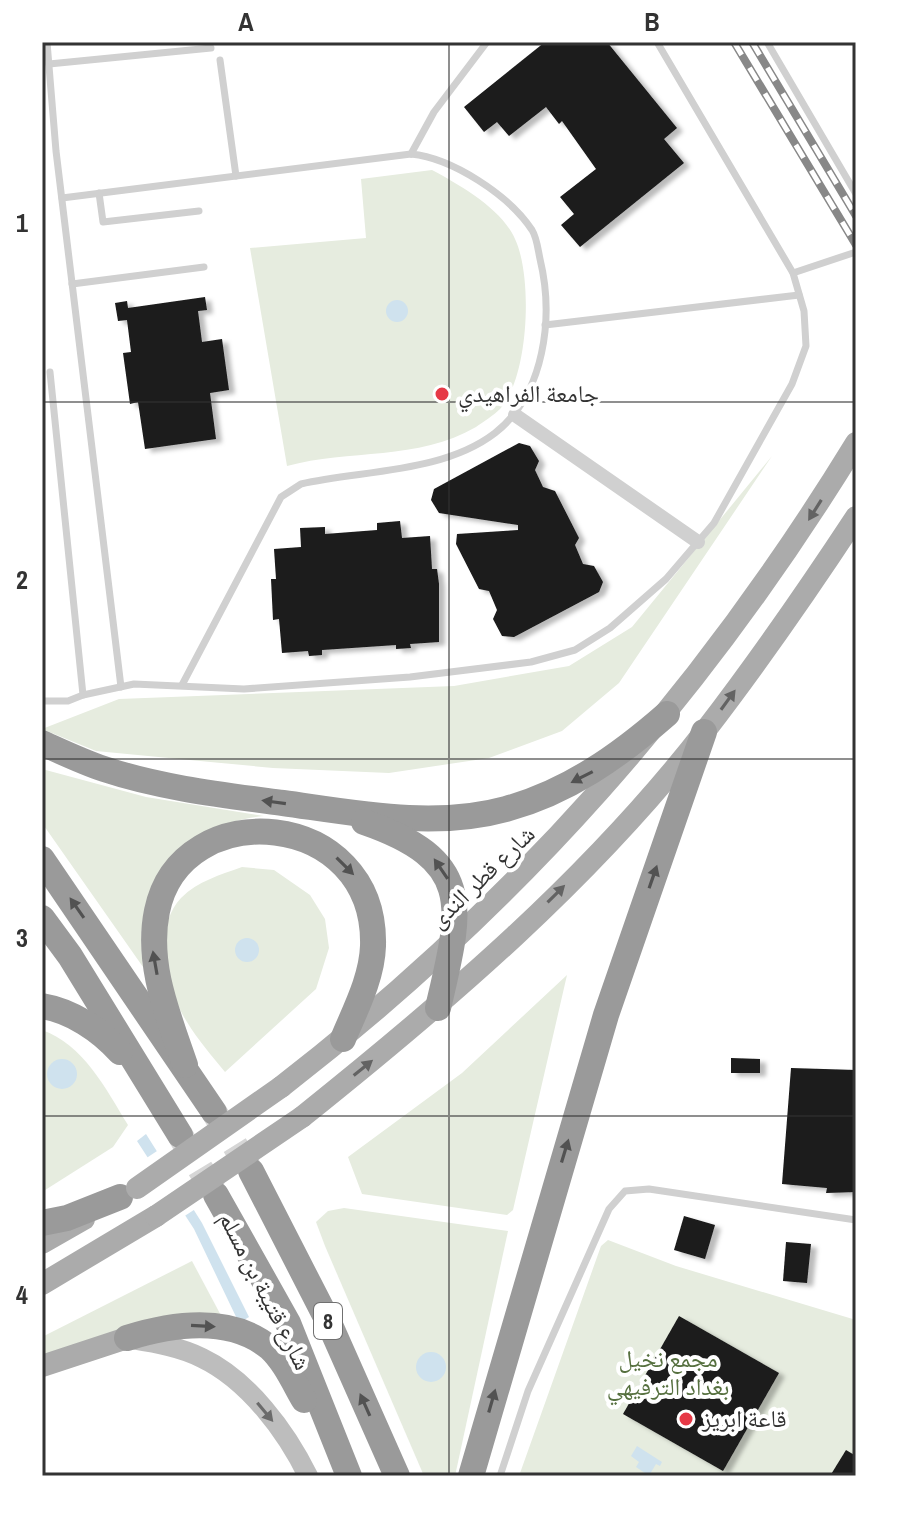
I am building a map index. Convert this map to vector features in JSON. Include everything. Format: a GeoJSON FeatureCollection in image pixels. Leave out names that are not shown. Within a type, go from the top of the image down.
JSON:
{"type":"FeatureCollection","features":[{"type":"Feature","properties":{"kind":"highway"},"geometry":{"type":"LineString","coordinates":[[42,743],[104,769],[156,782],[325,809],[416,818],[505,809],[600,767],[667,714]]}},
{"type":"Feature","properties":{"kind":"highway"},"geometry":{"type":"LineString","coordinates":[[471,1476],[606,1015],[704,732]]}},
{"type":"Feature","properties":{"kind":"highway"},"geometry":{"type":"LineString","coordinates":[[325,809],[389,831],[422,848],[440,864],[452,888],[456,921],[438,1008]]}},
{"type":"Feature","properties":{"kind":"highway"},"geometry":{"type":"LineString","coordinates":[[185,1065],[163,1000],[153,952],[157,909],[172,876],[197,851],[229,836],[269,830],[304,838],[330,851],[355,874],[370,906],[373,948],[366,984],[343,1039]]}},
{"type":"Feature","properties":{"kind":"highway"},"geometry":{"type":"LineString","coordinates":[[42,859],[185,1065],[214,1112]]}},
{"type":"Feature","properties":{"kind":"highway"},"geometry":{"type":"LineString","coordinates":[[42,918],[180,1135]]}},
{"type":"Feature","properties":{"kind":"highway"},"geometry":{"type":"LineString","coordinates":[[42,1006],[57,1009],[96,1030],[148,1082]]}},
{"type":"Feature","properties":{"kind":"highway","name":"شارع قتيبة بن مسلم"},"geometry":{"type":"LineString","coordinates":[[251,1171],[330,1325],[397,1476]]}},
{"type":"Feature","properties":{"kind":"highway"},"geometry":{"type":"LineString","coordinates":[[42,1223],[67,1218],[128,1193]]}},
{"type":"Feature","properties":{"kind":"highway","name":"شارع قتيبة بن مسلم"},"geometry":{"type":"LineString","coordinates":[[216,1195],[288,1323],[348,1476]]}},
{"type":"Feature","properties":{"kind":"highway"},"geometry":{"type":"LineString","coordinates":[[127,1338],[188,1325],[224,1327],[249,1335],[282,1362],[348,1476]]}},
{"type":"Feature","properties":{"kind":"main road","name":"شارع قطر الندى"},"geometry":{"type":"LineString","coordinates":[[42,1243],[128,1193],[281,1087],[343,1039],[452,943],[581,815],[667,714],[810,518],[856,443]]}},
{"type":"Feature","properties":{"kind":"main road"},"geometry":{"type":"LineString","coordinates":[[42,1284],[156,1216],[302,1117],[438,1008],[589,861],[704,732],[856,517]]}},
{"type":"Feature","properties":{"kind":"main road"},"geometry":{"type":"LineString","coordinates":[[42,1366],[127,1338]]}},
{"type":"Feature","properties":{"kind":"street"},"geometry":{"type":"LineString","coordinates":[[515,415],[698,542]]}},
{"type":"Feature","properties":{"kind":"street"},"geometry":{"type":"LineString","coordinates":[[127,1338],[184,1350],[221,1369],[284,1435],[308,1476]]}},
{"type":"Feature","properties":{"kind":"lane"},"geometry":{"type":"LineString","coordinates":[[47,42],[62,198],[121,687]]}},
{"type":"Feature","properties":{"kind":"lane"},"geometry":{"type":"LineString","coordinates":[[411,154],[434,112],[487,42]]}},
{"type":"Feature","properties":{"kind":"lane"},"geometry":{"type":"LineString","coordinates":[[42,701],[68,701],[121,687],[182,685],[244,689],[410,677],[546,658],[575,650],[610,628],[666,579],[714,523],[792,384],[806,346],[793,273],[657,42]]}},
{"type":"Feature","properties":{"kind":"lane"},"geometry":{"type":"LineString","coordinates":[[767,42],[856,194]]}},
{"type":"Feature","properties":{"kind":"lane"},"geometry":{"type":"LineString","coordinates":[[49,64],[211,48]]}},
{"type":"Feature","properties":{"kind":"lane"},"geometry":{"type":"LineString","coordinates":[[220,60],[236,176]]}},
{"type":"Feature","properties":{"kind":"lane"},"geometry":{"type":"LineString","coordinates":[[62,198],[411,154],[432,156],[472,176],[533,231],[544,277],[545,325],[542,354],[515,415],[493,435],[458,453],[301,484],[281,497],[182,685]]}},
{"type":"Feature","properties":{"kind":"lane"},"geometry":{"type":"LineString","coordinates":[[99,193],[103,222],[199,211]]}},
{"type":"Feature","properties":{"kind":"lane"},"geometry":{"type":"LineString","coordinates":[[793,273],[856,252]]}},
{"type":"Feature","properties":{"kind":"lane"},"geometry":{"type":"LineString","coordinates":[[72,284],[204,267]]}},
{"type":"Feature","properties":{"kind":"lane"},"geometry":{"type":"LineString","coordinates":[[545,325],[799,295]]}},
{"type":"Feature","properties":{"kind":"lane"},"geometry":{"type":"LineString","coordinates":[[50,372],[83,695]]}},
{"type":"Feature","properties":{"kind":"lane"},"geometry":{"type":"LineString","coordinates":[[500,1476],[528,1391],[609,1209],[625,1191],[649,1189],[856,1220]]}},
{"type":"Feature","properties":{"kind":"green space"},"geometry":{"type":"Polygon","coordinates":[[[432,170],[490,208],[509,228],[521,256],[526,301],[525,326],[517,374],[510,394],[495,414],[454,438],[407,450],[287,466],[250,248],[366,238],[361,179],[432,170]]]}},
{"type":"Feature","properties":{"kind":"green space"},"geometry":{"type":"Polygon","coordinates":[[[772,456],[619,683],[562,731],[489,758],[389,773],[273,768],[96,751],[42,729],[119,699],[454,686],[569,666],[632,627],[772,456]]]}},
{"type":"Feature","properties":{"kind":"green space"},"geometry":{"type":"Polygon","coordinates":[[[42,769],[146,797],[264,816],[208,831],[185,845],[168,863],[154,884],[145,909],[143,967],[42,823],[42,769]]]}},
{"type":"Feature","properties":{"kind":"green space"},"geometry":{"type":"Polygon","coordinates":[[[242,867],[274,870],[310,895],[325,919],[329,948],[316,989],[225,1072],[180,1009],[169,977],[165,942],[172,911],[181,898],[202,883],[242,867]]]}},
{"type":"Feature","properties":{"kind":"green space"},"geometry":{"type":"Polygon","coordinates":[[[567,975],[513,1210],[507,1215],[362,1194],[348,1157],[462,1073],[567,975]]]}},
{"type":"Feature","properties":{"kind":"green space"},"geometry":{"type":"Polygon","coordinates":[[[42,1030],[70,1046],[92,1069],[128,1125],[113,1147],[42,1192],[42,1030]]]}},
{"type":"Feature","properties":{"kind":"green space"},"geometry":{"type":"Polygon","coordinates":[[[344,1208],[508,1231],[455,1476],[424,1476],[325,1246],[316,1222],[328,1211],[344,1208]]]}},
{"type":"Feature","properties":{"kind":"green space","name":"مجمع نخيل بغداد الترفيهي"},"geometry":{"type":"Polygon","coordinates":[[[608,1240],[676,1266],[856,1320],[856,1476],[519,1476],[601,1246],[608,1240]]]}},
{"type":"Feature","properties":{"kind":"green space"},"geometry":{"type":"Polygon","coordinates":[[[192,1261],[225,1323],[42,1361],[42,1337],[192,1261]]]}},
{"type":"Feature","properties":{"kind":"water"},"geometry":{"type":"Polygon","coordinates":[[[393,300],[401,300],[408,311],[401,322],[393,322],[386,315],[386,307],[393,300]]]}},
{"type":"Feature","properties":{"kind":"water"},"geometry":{"type":"Polygon","coordinates":[[[247,938],[256,941],[259,950],[256,959],[247,962],[238,959],[235,950],[238,941],[247,938]]]}},
{"type":"Feature","properties":{"kind":"water"},"geometry":{"type":"Polygon","coordinates":[[[62,1059],[73,1063],[77,1074],[73,1085],[62,1089],[51,1085],[47,1074],[51,1063],[62,1059]]]}},
{"type":"Feature","properties":{"kind":"water"},"geometry":{"type":"Polygon","coordinates":[[[146,1134],[202,1223],[249,1317],[239,1323],[194,1229],[137,1141],[146,1134]]]}},
{"type":"Feature","properties":{"kind":"water"},"geometry":{"type":"Polygon","coordinates":[[[431,1352],[442,1356],[446,1367],[442,1378],[431,1382],[420,1378],[416,1367],[420,1356],[431,1352]]]}},
{"type":"Feature","properties":{"kind":"water"},"geometry":{"type":"Polygon","coordinates":[[[637,1446],[662,1462],[660,1466],[656,1464],[650,1474],[653,1476],[644,1476],[645,1473],[636,1467],[639,1462],[631,1456],[637,1446]]]}},
{"type":"Feature","properties":{"kind":"pier"},"geometry":{"type":"Polygon","coordinates":[[[160,1149],[197,1208],[183,1217],[145,1159],[160,1149]]]}},
{"type":"Feature","properties":{"kind":"building"},"geometry":{"type":"Polygon","coordinates":[[[545,42],[607,42],[677,128],[664,139],[684,163],[580,247],[561,225],[574,214],[560,197],[596,169],[562,121],[559,124],[546,107],[509,136],[497,122],[484,132],[464,107],[545,42]]]}},
{"type":"Feature","properties":{"kind":"building"},"geometry":{"type":"Polygon","coordinates":[[[205,297],[207,310],[198,311],[202,342],[222,339],[229,390],[210,393],[216,439],[145,449],[138,402],[130,404],[123,353],[131,352],[127,320],[118,321],[115,303],[127,301],[128,308],[205,297]]]}},
{"type":"Feature","properties":{"kind":"building"},"geometry":{"type":"Polygon","coordinates":[[[519,443],[530,446],[539,461],[535,470],[543,487],[555,491],[579,538],[575,545],[583,564],[594,566],[603,582],[599,592],[514,637],[502,636],[493,619],[497,610],[489,591],[479,589],[456,544],[457,534],[518,530],[518,525],[439,513],[431,500],[434,489],[519,443]]]}},
{"type":"Feature","properties":{"kind":"building"},"geometry":{"type":"Polygon","coordinates":[[[400,521],[402,538],[430,536],[432,569],[437,569],[439,584],[439,642],[410,644],[411,648],[396,649],[396,645],[322,650],[322,655],[309,656],[308,651],[282,653],[279,619],[273,620],[271,579],[276,579],[274,549],[301,547],[300,528],[325,527],[325,534],[377,530],[377,523],[400,521]]]}},
{"type":"Feature","properties":{"kind":"building"},"geometry":{"type":"Polygon","coordinates":[[[731,1058],[760,1059],[760,1073],[731,1073],[731,1058]]]}},
{"type":"Feature","properties":{"kind":"building"},"geometry":{"type":"Polygon","coordinates":[[[791,1068],[856,1070],[856,1192],[826,1193],[827,1188],[782,1184],[791,1068]]]}},
{"type":"Feature","properties":{"kind":"building"},"geometry":{"type":"Polygon","coordinates":[[[684,1216],[715,1225],[705,1259],[674,1250],[684,1216]]]}},
{"type":"Feature","properties":{"kind":"building"},"geometry":{"type":"Polygon","coordinates":[[[786,1242],[811,1244],[807,1283],[783,1281],[786,1242]]]}},
{"type":"Feature","properties":{"kind":"building"},"geometry":{"type":"Polygon","coordinates":[[[679,1316],[779,1373],[723,1471],[623,1414],[679,1316]]]}},
{"type":"Feature","properties":{"kind":"building"},"geometry":{"type":"Polygon","coordinates":[[[846,1450],[856,1456],[856,1476],[830,1476],[846,1450]]]}},
{"type":"Feature","properties":{"kind":"tunnel"},"geometry":{"type":"LineString","coordinates":[[214,1112],[251,1171]]}},
{"type":"Feature","properties":{"kind":"tunnel"},"geometry":{"type":"LineString","coordinates":[[180,1135],[216,1195]]}},
{"type":"Feature","properties":{"kind":"railway"},"geometry":{"type":"LineString","coordinates":[[734,42],[856,245]]}},
{"type":"Feature","properties":{"kind":"railway"},"geometry":{"type":"LineString","coordinates":[[752,42],[856,216]]}},
{"type":"Feature","properties":{"kind":"place","name":"جامعة الفراهيدي"},"geometry":{"type":"Point","coordinates":[442,394]}},
{"type":"Feature","properties":{"kind":"place","name":"قاعة ابريز"},"geometry":{"type":"Point","coordinates":[686,1419]}}]}
